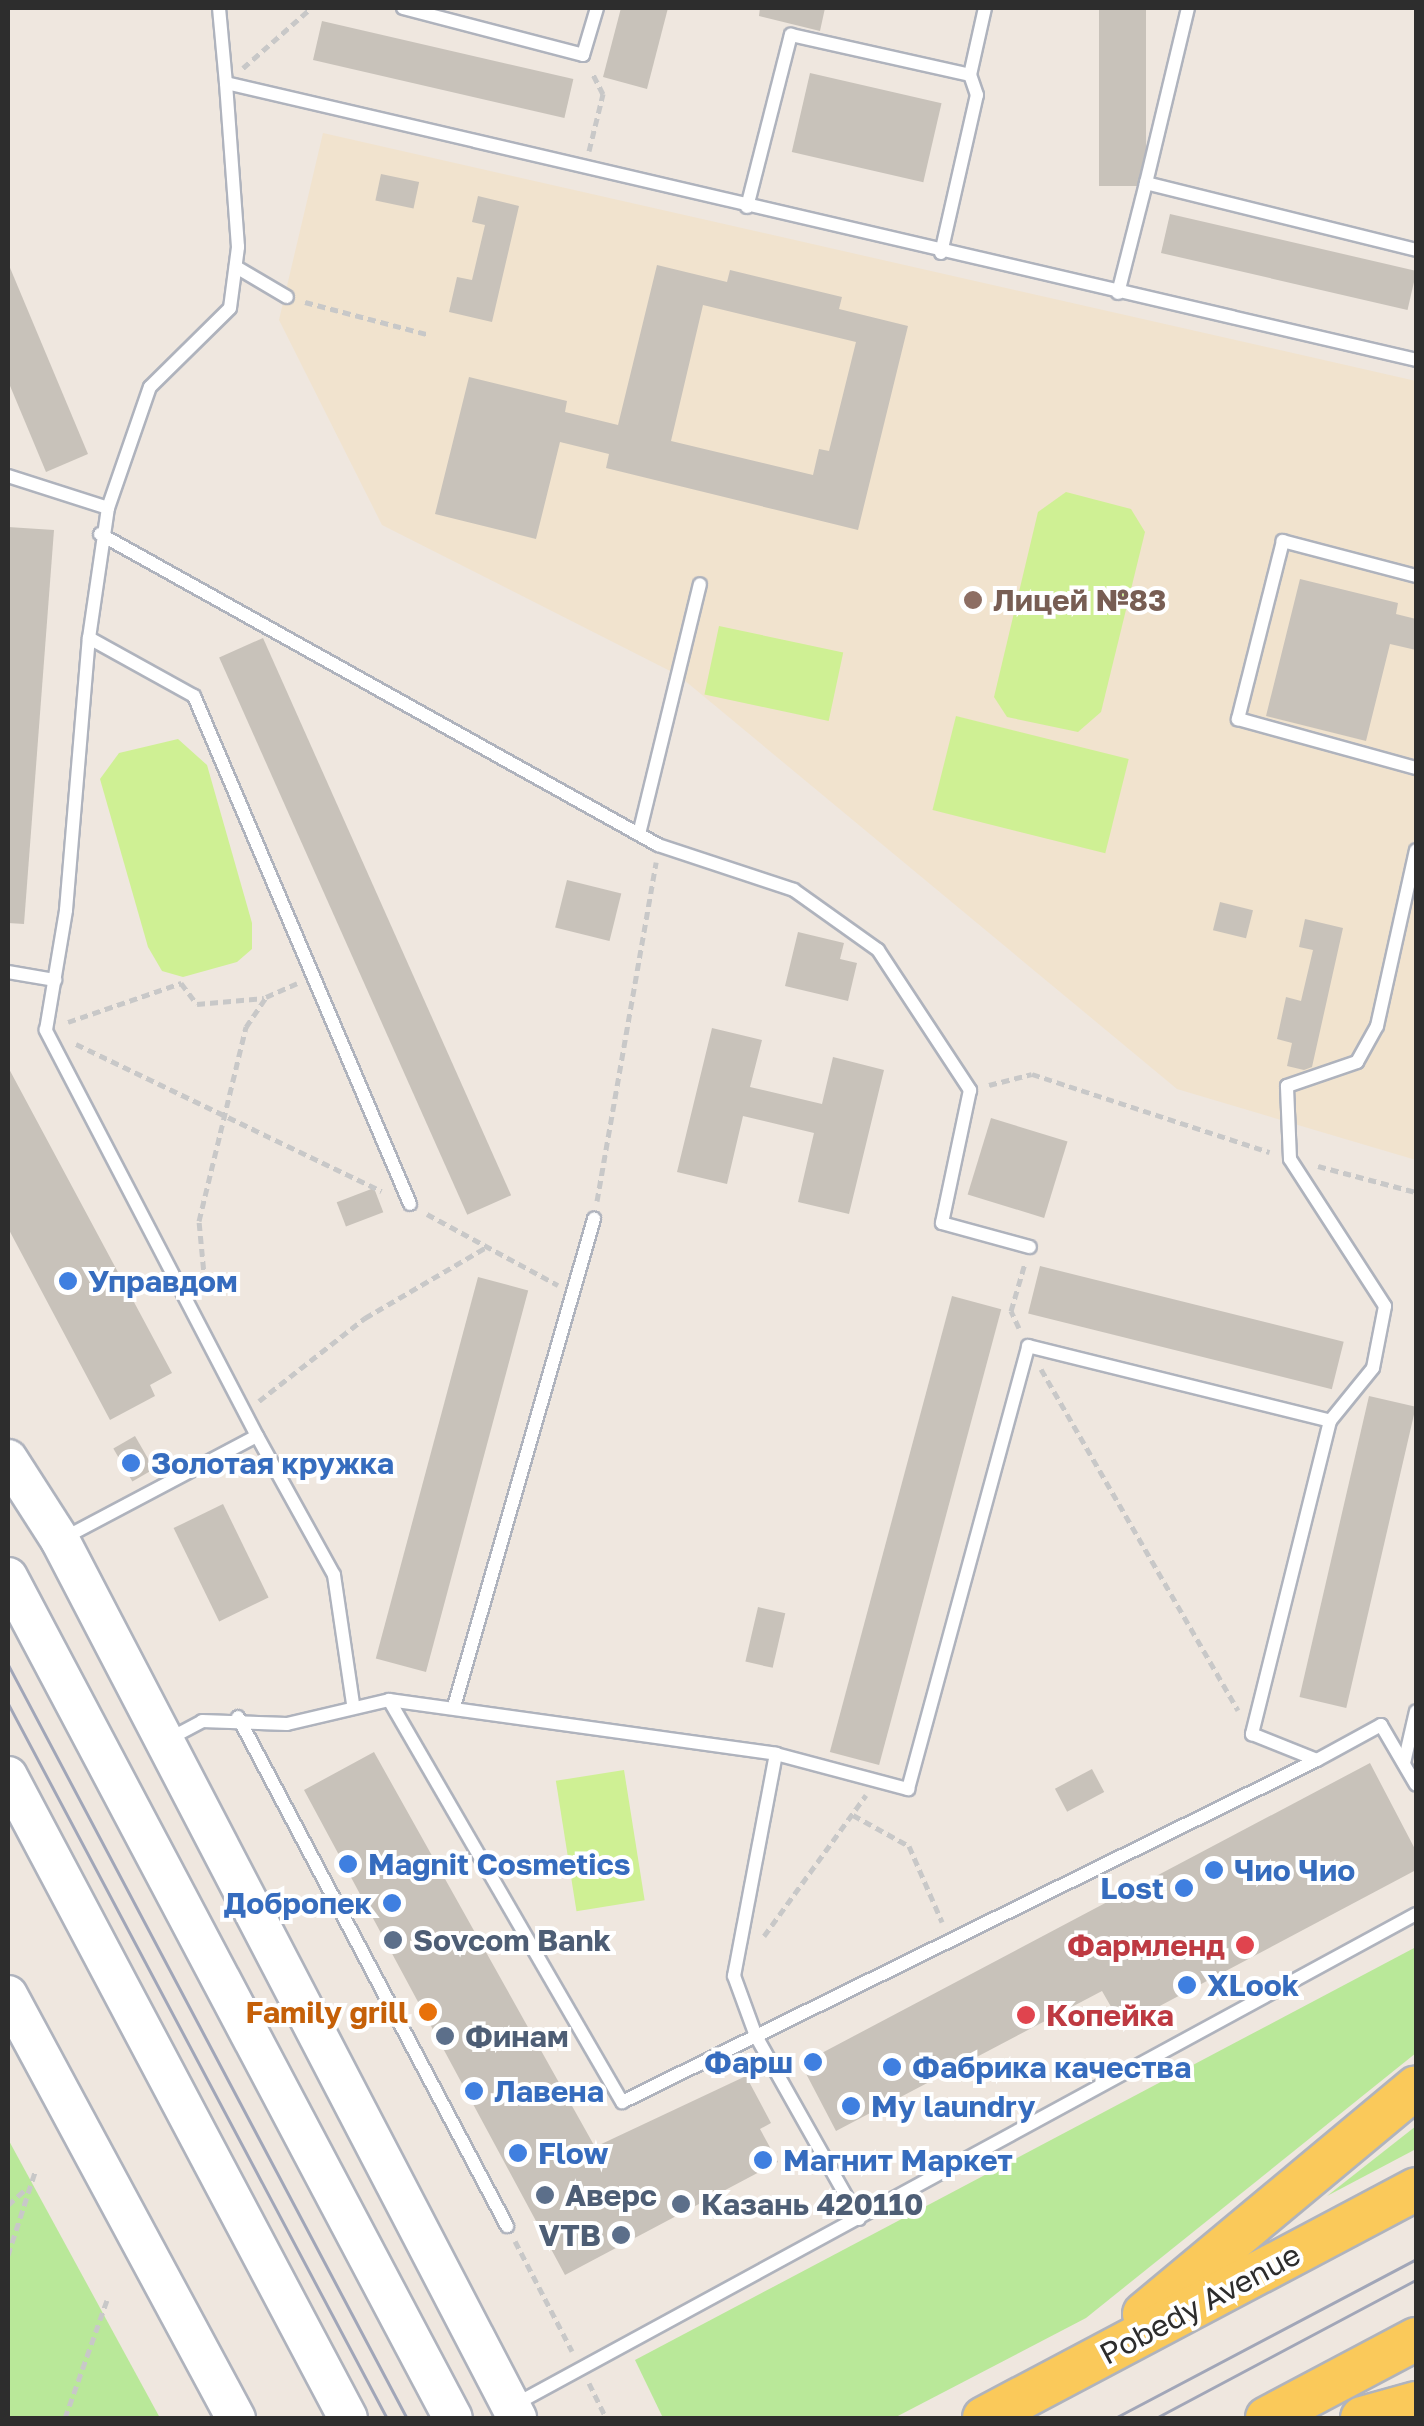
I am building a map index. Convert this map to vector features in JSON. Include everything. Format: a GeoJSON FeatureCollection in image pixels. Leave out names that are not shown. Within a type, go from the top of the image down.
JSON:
{"type":"FeatureCollection","features":[{"type":"Feature","properties":{"kind":"main road"},"geometry":{"type":"LineString","coordinates":[[8,1459],[60,1540],[514,2412]]}},
{"type":"Feature","properties":{"kind":"main road"},"geometry":{"type":"LineString","coordinates":[[8,1577],[453,2418]]}},
{"type":"Feature","properties":{"kind":"main road"},"geometry":{"type":"LineString","coordinates":[[8,1776],[348,2418]]}},
{"type":"Feature","properties":{"kind":"main road"},"geometry":{"type":"LineString","coordinates":[[8,1995],[236,2418]]}},
{"type":"Feature","properties":{"kind":"main road"},"geometry":{"type":"LineString","coordinates":[[1080,2368],[1416,2087]]}},
{"type":"Feature","properties":{"kind":"main road","name":"Pobedy Avenue"},"geometry":{"type":"LineString","coordinates":[[984,2418],[1416,2189]]}},
{"type":"Feature","properties":{"kind":"main road"},"geometry":{"type":"LineString","coordinates":[[1268,2418],[1416,2339]]}},
{"type":"Feature","properties":{"kind":"main road"},"geometry":{"type":"LineString","coordinates":[[1362,2418],[1416,2402]]}},
{"type":"Feature","properties":{"kind":"lane"},"geometry":{"type":"LineString","coordinates":[[219,8],[236,268],[230,308],[150,387],[100,534],[46,1030],[257,1436],[334,1575],[354,1704]]}},
{"type":"Feature","properties":{"kind":"lane"},"geometry":{"type":"LineString","coordinates":[[404,8],[583,56],[596,8]]}},
{"type":"Feature","properties":{"kind":"lane"},"geometry":{"type":"LineString","coordinates":[[940,252],[977,95],[970,75],[985,8]]}},
{"type":"Feature","properties":{"kind":"lane"},"geometry":{"type":"LineString","coordinates":[[1118,293],[1188,8]]}},
{"type":"Feature","properties":{"kind":"lane"},"geometry":{"type":"LineString","coordinates":[[747,207],[791,35],[970,75]]}},
{"type":"Feature","properties":{"kind":"lane"},"geometry":{"type":"LineString","coordinates":[[226,84],[1416,360]]}},
{"type":"Feature","properties":{"kind":"lane"},"geometry":{"type":"LineString","coordinates":[[1146,183],[1416,250]]}},
{"type":"Feature","properties":{"kind":"lane"},"geometry":{"type":"LineString","coordinates":[[236,268],[287,298]]}},
{"type":"Feature","properties":{"kind":"lane"},"geometry":{"type":"LineString","coordinates":[[8,476],[108,508]]}},
{"type":"Feature","properties":{"kind":"lane"},"geometry":{"type":"LineString","coordinates":[[100,534],[658,845],[794,890],[878,950],[970,1090],[942,1224],[1030,1247]]}},
{"type":"Feature","properties":{"kind":"lane"},"geometry":{"type":"LineString","coordinates":[[1416,576],[1283,540],[1238,719],[1416,768]]}},
{"type":"Feature","properties":{"kind":"lane"},"geometry":{"type":"LineString","coordinates":[[639,834],[700,584]]}},
{"type":"Feature","properties":{"kind":"lane"},"geometry":{"type":"LineString","coordinates":[[88,638],[194,696],[410,1204]]}},
{"type":"Feature","properties":{"kind":"lane"},"geometry":{"type":"LineString","coordinates":[[1317,1760],[1252,1734],[1330,1420],[1373,1368],[1384,1306],[1290,1159],[1287,1086],[1357,1062],[1376,1026],[1416,850]]}},
{"type":"Feature","properties":{"kind":"lane"},"geometry":{"type":"LineString","coordinates":[[8,972],[54,980]]}},
{"type":"Feature","properties":{"kind":"lane"},"geometry":{"type":"LineString","coordinates":[[455,1703],[567,1289],[594,1219]]}},
{"type":"Feature","properties":{"kind":"lane"},"geometry":{"type":"LineString","coordinates":[[166,1741],[202,1721],[238,1718],[287,1724],[354,1704],[389,1700],[455,1703],[776,1754],[908,1789],[1028,1346],[1330,1420]]}},
{"type":"Feature","properties":{"kind":"lane"},"geometry":{"type":"LineString","coordinates":[[60,1540],[257,1436]]}},
{"type":"Feature","properties":{"kind":"lane"},"geometry":{"type":"LineString","coordinates":[[389,1700],[622,2102],[1382,1725],[1416,1784]]}},
{"type":"Feature","properties":{"kind":"lane"},"geometry":{"type":"LineString","coordinates":[[1404,1763],[1416,1712]]}},
{"type":"Feature","properties":{"kind":"lane"},"geometry":{"type":"LineString","coordinates":[[238,1718],[507,2226]]}},
{"type":"Feature","properties":{"kind":"lane"},"geometry":{"type":"LineString","coordinates":[[776,1754],[734,1976],[756,2036],[859,2219]]}},
{"type":"Feature","properties":{"kind":"lane"},"geometry":{"type":"LineString","coordinates":[[514,2412],[582,2369],[1416,1914]]}},
{"type":"Feature","properties":{"kind":"path"},"geometry":{"type":"LineString","coordinates":[[226,84],[312,8]]}},
{"type":"Feature","properties":{"kind":"path"},"geometry":{"type":"LineString","coordinates":[[583,56],[603,94],[594,134]]}},
{"type":"Feature","properties":{"kind":"path"},"geometry":{"type":"LineString","coordinates":[[287,298],[430,335]]}},
{"type":"Feature","properties":{"kind":"path"},"geometry":{"type":"LineString","coordinates":[[594,1219],[658,845]]}},
{"type":"Feature","properties":{"kind":"path"},"geometry":{"type":"LineString","coordinates":[[46,1030],[181,983],[197,1004],[266,997],[313,976]]}},
{"type":"Feature","properties":{"kind":"path"},"geometry":{"type":"LineString","coordinates":[[211,1348],[200,1221],[246,1026],[266,997]]}},
{"type":"Feature","properties":{"kind":"path"},"geometry":{"type":"LineString","coordinates":[[46,1030],[410,1204],[567,1289]]}},
{"type":"Feature","properties":{"kind":"path"},"geometry":{"type":"LineString","coordinates":[[970,1090],[1032,1074],[1290,1159],[1416,1192]]}},
{"type":"Feature","properties":{"kind":"path"},"geometry":{"type":"LineString","coordinates":[[1030,1247],[1011,1311],[1252,1734]]}},
{"type":"Feature","properties":{"kind":"path"},"geometry":{"type":"LineString","coordinates":[[245,1412],[365,1318],[485,1248]]}},
{"type":"Feature","properties":{"kind":"path"},"geometry":{"type":"LineString","coordinates":[[734,1976],[876,1780]]}},
{"type":"Feature","properties":{"kind":"path"},"geometry":{"type":"LineString","coordinates":[[852,1815],[908,1846],[950,1940]]}},
{"type":"Feature","properties":{"kind":"path"},"geometry":{"type":"LineString","coordinates":[[8,2254],[36,2170]]}},
{"type":"Feature","properties":{"kind":"path"},"geometry":{"type":"LineString","coordinates":[[8,2206],[31,2182]]}},
{"type":"Feature","properties":{"kind":"path"},"geometry":{"type":"LineString","coordinates":[[507,2226],[605,2416]]}},
{"type":"Feature","properties":{"kind":"path"},"geometry":{"type":"LineString","coordinates":[[65,2418],[107,2300]]}},
{"type":"Feature","properties":{"kind":"shaded area","name":"Лицей №83"},"geometry":{"type":"Polygon","coordinates":[[[323,133],[1416,381],[1416,1160],[1177,1089],[678,675],[382,525],[279,320],[323,133]]]}},
{"type":"Feature","properties":{"kind":"green space"},"geometry":{"type":"Polygon","coordinates":[[[1066,492],[1131,509],[1145,532],[1101,712],[1078,732],[1007,717],[994,697],[1038,512],[1066,492]]]}},
{"type":"Feature","properties":{"kind":"green space"},"geometry":{"type":"Polygon","coordinates":[[[719,626],[843,652],[829,721],[704,694],[719,626]]]}},
{"type":"Feature","properties":{"kind":"green space"},"geometry":{"type":"Polygon","coordinates":[[[956,716],[1129,759],[1105,853],[933,810],[956,716]]]}},
{"type":"Feature","properties":{"kind":"green space"},"geometry":{"type":"Polygon","coordinates":[[[178,739],[207,765],[252,923],[252,949],[237,962],[183,977],[162,971],[148,947],[100,779],[119,753],[178,739]]]}},
{"type":"Feature","properties":{"kind":"green space"},"geometry":{"type":"Polygon","coordinates":[[[624,1770],[645,1900],[576,1911],[556,1781],[624,1770]]]}},
{"type":"Feature","properties":{"kind":"green space"},"geometry":{"type":"Polygon","coordinates":[[[1416,1947],[1416,2053],[1086,2318],[894,2418],[663,2418],[635,2360],[1416,1947]]]}},
{"type":"Feature","properties":{"kind":"green space"},"geometry":{"type":"Polygon","coordinates":[[[1416,2126],[1416,2149],[1327,2196],[1416,2126]]]}},
{"type":"Feature","properties":{"kind":"green space"},"geometry":{"type":"Polygon","coordinates":[[[8,2139],[160,2418],[8,2418],[8,2139]]]}},
{"type":"Feature","properties":{"kind":"building"},"geometry":{"type":"Polygon","coordinates":[[[621,8],[668,8],[647,89],[603,77],[621,8]]]}},
{"type":"Feature","properties":{"kind":"building"},"geometry":{"type":"Polygon","coordinates":[[[760,8],[825,8],[820,31],[759,16],[760,8]]]}},
{"type":"Feature","properties":{"kind":"building"},"geometry":{"type":"Polygon","coordinates":[[[1099,8],[1146,8],[1146,186],[1099,186],[1099,8]]]}},
{"type":"Feature","properties":{"kind":"building"},"geometry":{"type":"Polygon","coordinates":[[[322,21],[573,79],[564,118],[313,60],[322,21]]]}},
{"type":"Feature","properties":{"kind":"building"},"geometry":{"type":"Polygon","coordinates":[[[810,73],[942,103],[923,182],[792,152],[810,73]]]}},
{"type":"Feature","properties":{"kind":"building"},"geometry":{"type":"Polygon","coordinates":[[[381,174],[419,182],[414,209],[375,200],[381,174]]]}},
{"type":"Feature","properties":{"kind":"building"},"geometry":{"type":"Polygon","coordinates":[[[478,196],[519,206],[492,322],[449,312],[457,277],[472,280],[485,225],[472,222],[478,196]]]}},
{"type":"Feature","properties":{"kind":"building"},"geometry":{"type":"Polygon","coordinates":[[[1170,214],[1416,271],[1408,310],[1161,253],[1170,214]]]}},
{"type":"Feature","properties":{"kind":"building"},"geometry":{"type":"Polygon","coordinates":[[[8,263],[88,454],[46,472],[8,381],[8,263]]]}},
{"type":"Feature","properties":{"kind":"building"},"geometry":{"type":"Polygon","coordinates":[[[657,265],[727,282],[730,270],[842,297],[839,309],[908,326],[858,530],[606,468],[609,454],[560,442],[536,539],[435,514],[469,377],[567,401],[565,412],[618,425],[657,265]],[[703,305],[671,441],[813,475],[819,449],[829,451],[856,342],[703,305]]]}},
{"type":"Feature","properties":{"kind":"building"},"geometry":{"type":"Polygon","coordinates":[[[8,527],[54,530],[24,924],[8,923],[8,527]]]}},
{"type":"Feature","properties":{"kind":"building"},"geometry":{"type":"Polygon","coordinates":[[[1300,579],[1398,603],[1396,614],[1416,619],[1416,650],[1390,644],[1366,741],[1266,716],[1300,579]]]}},
{"type":"Feature","properties":{"kind":"building"},"geometry":{"type":"Polygon","coordinates":[[[263,638],[511,1195],[467,1215],[219,658],[263,638]]]}},
{"type":"Feature","properties":{"kind":"building"},"geometry":{"type":"Polygon","coordinates":[[[567,880],[621,894],[609,941],[555,928],[567,880]]]}},
{"type":"Feature","properties":{"kind":"building"},"geometry":{"type":"Polygon","coordinates":[[[1220,902],[1253,910],[1246,938],[1213,930],[1220,902]]]}},
{"type":"Feature","properties":{"kind":"building"},"geometry":{"type":"Polygon","coordinates":[[[1305,919],[1343,928],[1312,1067],[1304,1070],[1287,1066],[1292,1043],[1277,1039],[1286,997],[1301,1001],[1313,950],[1299,947],[1305,919]]]}},
{"type":"Feature","properties":{"kind":"building"},"geometry":{"type":"Polygon","coordinates":[[[798,932],[844,943],[840,959],[857,963],[848,1001],[785,986],[798,932]]]}},
{"type":"Feature","properties":{"kind":"building"},"geometry":{"type":"Polygon","coordinates":[[[712,1028],[762,1040],[750,1087],[822,1104],[833,1057],[884,1070],[849,1214],[798,1202],[814,1133],[743,1116],[727,1184],[677,1172],[712,1028]]]}},
{"type":"Feature","properties":{"kind":"building"},"geometry":{"type":"Polygon","coordinates":[[[8,1067],[172,1373],[150,1385],[155,1396],[110,1420],[8,1228],[8,1067]]]}},
{"type":"Feature","properties":{"kind":"building"},"geometry":{"type":"Polygon","coordinates":[[[991,1118],[1068,1141],[1044,1218],[968,1195],[991,1118]]]}},
{"type":"Feature","properties":{"kind":"building"},"geometry":{"type":"Polygon","coordinates":[[[374,1188],[383,1212],[346,1227],[337,1202],[374,1188]]]}},
{"type":"Feature","properties":{"kind":"building"},"geometry":{"type":"Polygon","coordinates":[[[1040,1266],[1344,1342],[1332,1389],[1028,1314],[1040,1266]]]}},
{"type":"Feature","properties":{"kind":"building"},"geometry":{"type":"Polygon","coordinates":[[[478,1277],[528,1290],[426,1672],[376,1659],[478,1277]]]}},
{"type":"Feature","properties":{"kind":"building"},"geometry":{"type":"Polygon","coordinates":[[[952,1296],[1001,1309],[879,1765],[830,1752],[952,1296]]]}},
{"type":"Feature","properties":{"kind":"building"},"geometry":{"type":"Polygon","coordinates":[[[1369,1396],[1416,1407],[1346,1708],[1299,1697],[1369,1396]]]}},
{"type":"Feature","properties":{"kind":"building"},"geometry":{"type":"Polygon","coordinates":[[[135,1436],[154,1469],[132,1481],[113,1448],[135,1436]]]}},
{"type":"Feature","properties":{"kind":"building"},"geometry":{"type":"Polygon","coordinates":[[[223,1504],[269,1597],[219,1622],[174,1528],[223,1504]]]}},
{"type":"Feature","properties":{"kind":"building"},"geometry":{"type":"Polygon","coordinates":[[[758,1607],[785,1613],[773,1668],[745,1662],[758,1607]]]}},
{"type":"Feature","properties":{"kind":"building"},"geometry":{"type":"Polygon","coordinates":[[[374,1752],[595,2147],[746,2076],[771,2123],[760,2129],[778,2162],[565,2275],[304,1790],[374,1752]]]}},
{"type":"Feature","properties":{"kind":"building"},"geometry":{"type":"Polygon","coordinates":[[[1370,1763],[1416,1851],[1416,1870],[1122,2026],[1102,1991],[836,2131],[801,2064],[1370,1763]]]}},
{"type":"Feature","properties":{"kind":"building"},"geometry":{"type":"Polygon","coordinates":[[[1092,1769],[1104,1792],[1067,1812],[1055,1789],[1092,1769]]]}},
{"type":"Feature","properties":{"kind":"tram line"},"geometry":{"type":"LineString","coordinates":[[8,1664],[407,2418]]}},
{"type":"Feature","properties":{"kind":"tram line"},"geometry":{"type":"LineString","coordinates":[[8,1703],[387,2418]]}},
{"type":"Feature","properties":{"kind":"tram line"},"geometry":{"type":"LineString","coordinates":[[1115,2418],[1416,2259]]}},
{"type":"Feature","properties":{"kind":"tram line"},"geometry":{"type":"LineString","coordinates":[[1156,2418],[1416,2280]]}},
{"type":"Feature","properties":{"kind":"place","name":"Лицей №83"},"geometry":{"type":"Point","coordinates":[973,600]}},
{"type":"Feature","properties":{"kind":"place","name":"Управдом"},"geometry":{"type":"Point","coordinates":[68,1281]}},
{"type":"Feature","properties":{"kind":"place","name":"Золотая кружка"},"geometry":{"type":"Point","coordinates":[131,1463]}},
{"type":"Feature","properties":{"kind":"place","name":"Magnit Cosmetics"},"geometry":{"type":"Point","coordinates":[348,1864]}},
{"type":"Feature","properties":{"kind":"place","name":"Чио Чио"},"geometry":{"type":"Point","coordinates":[1214,1870]}},
{"type":"Feature","properties":{"kind":"place","name":"Lost"},"geometry":{"type":"Point","coordinates":[1184,1888]}},
{"type":"Feature","properties":{"kind":"place","name":"Добропек"},"geometry":{"type":"Point","coordinates":[392,1903]}},
{"type":"Feature","properties":{"kind":"place","name":"Sovcom Bank"},"geometry":{"type":"Point","coordinates":[393,1940]}},
{"type":"Feature","properties":{"kind":"place","name":"Фармленд"},"geometry":{"type":"Point","coordinates":[1245,1945]}},
{"type":"Feature","properties":{"kind":"place","name":"XLook"},"geometry":{"type":"Point","coordinates":[1187,1985]}},
{"type":"Feature","properties":{"kind":"place","name":"Family grill"},"geometry":{"type":"Point","coordinates":[428,2012]}},
{"type":"Feature","properties":{"kind":"place","name":"Копейка"},"geometry":{"type":"Point","coordinates":[1026,2015]}},
{"type":"Feature","properties":{"kind":"place","name":"Финам"},"geometry":{"type":"Point","coordinates":[445,2036]}},
{"type":"Feature","properties":{"kind":"place","name":"Фарш"},"geometry":{"type":"Point","coordinates":[813,2062]}},
{"type":"Feature","properties":{"kind":"place","name":"Фабрика качества"},"geometry":{"type":"Point","coordinates":[892,2067]}},
{"type":"Feature","properties":{"kind":"place","name":"Лавена"},"geometry":{"type":"Point","coordinates":[474,2091]}},
{"type":"Feature","properties":{"kind":"place","name":"My laundry"},"geometry":{"type":"Point","coordinates":[851,2106]}},
{"type":"Feature","properties":{"kind":"place","name":"Flow"},"geometry":{"type":"Point","coordinates":[518,2153]}},
{"type":"Feature","properties":{"kind":"place","name":"Магнит Маркет"},"geometry":{"type":"Point","coordinates":[763,2160]}},
{"type":"Feature","properties":{"kind":"place","name":"Аверс"},"geometry":{"type":"Point","coordinates":[545,2195]}},
{"type":"Feature","properties":{"kind":"place","name":"Казань 420110"},"geometry":{"type":"Point","coordinates":[681,2204]}},
{"type":"Feature","properties":{"kind":"place","name":"VTB"},"geometry":{"type":"Point","coordinates":[621,2235]}}]}
